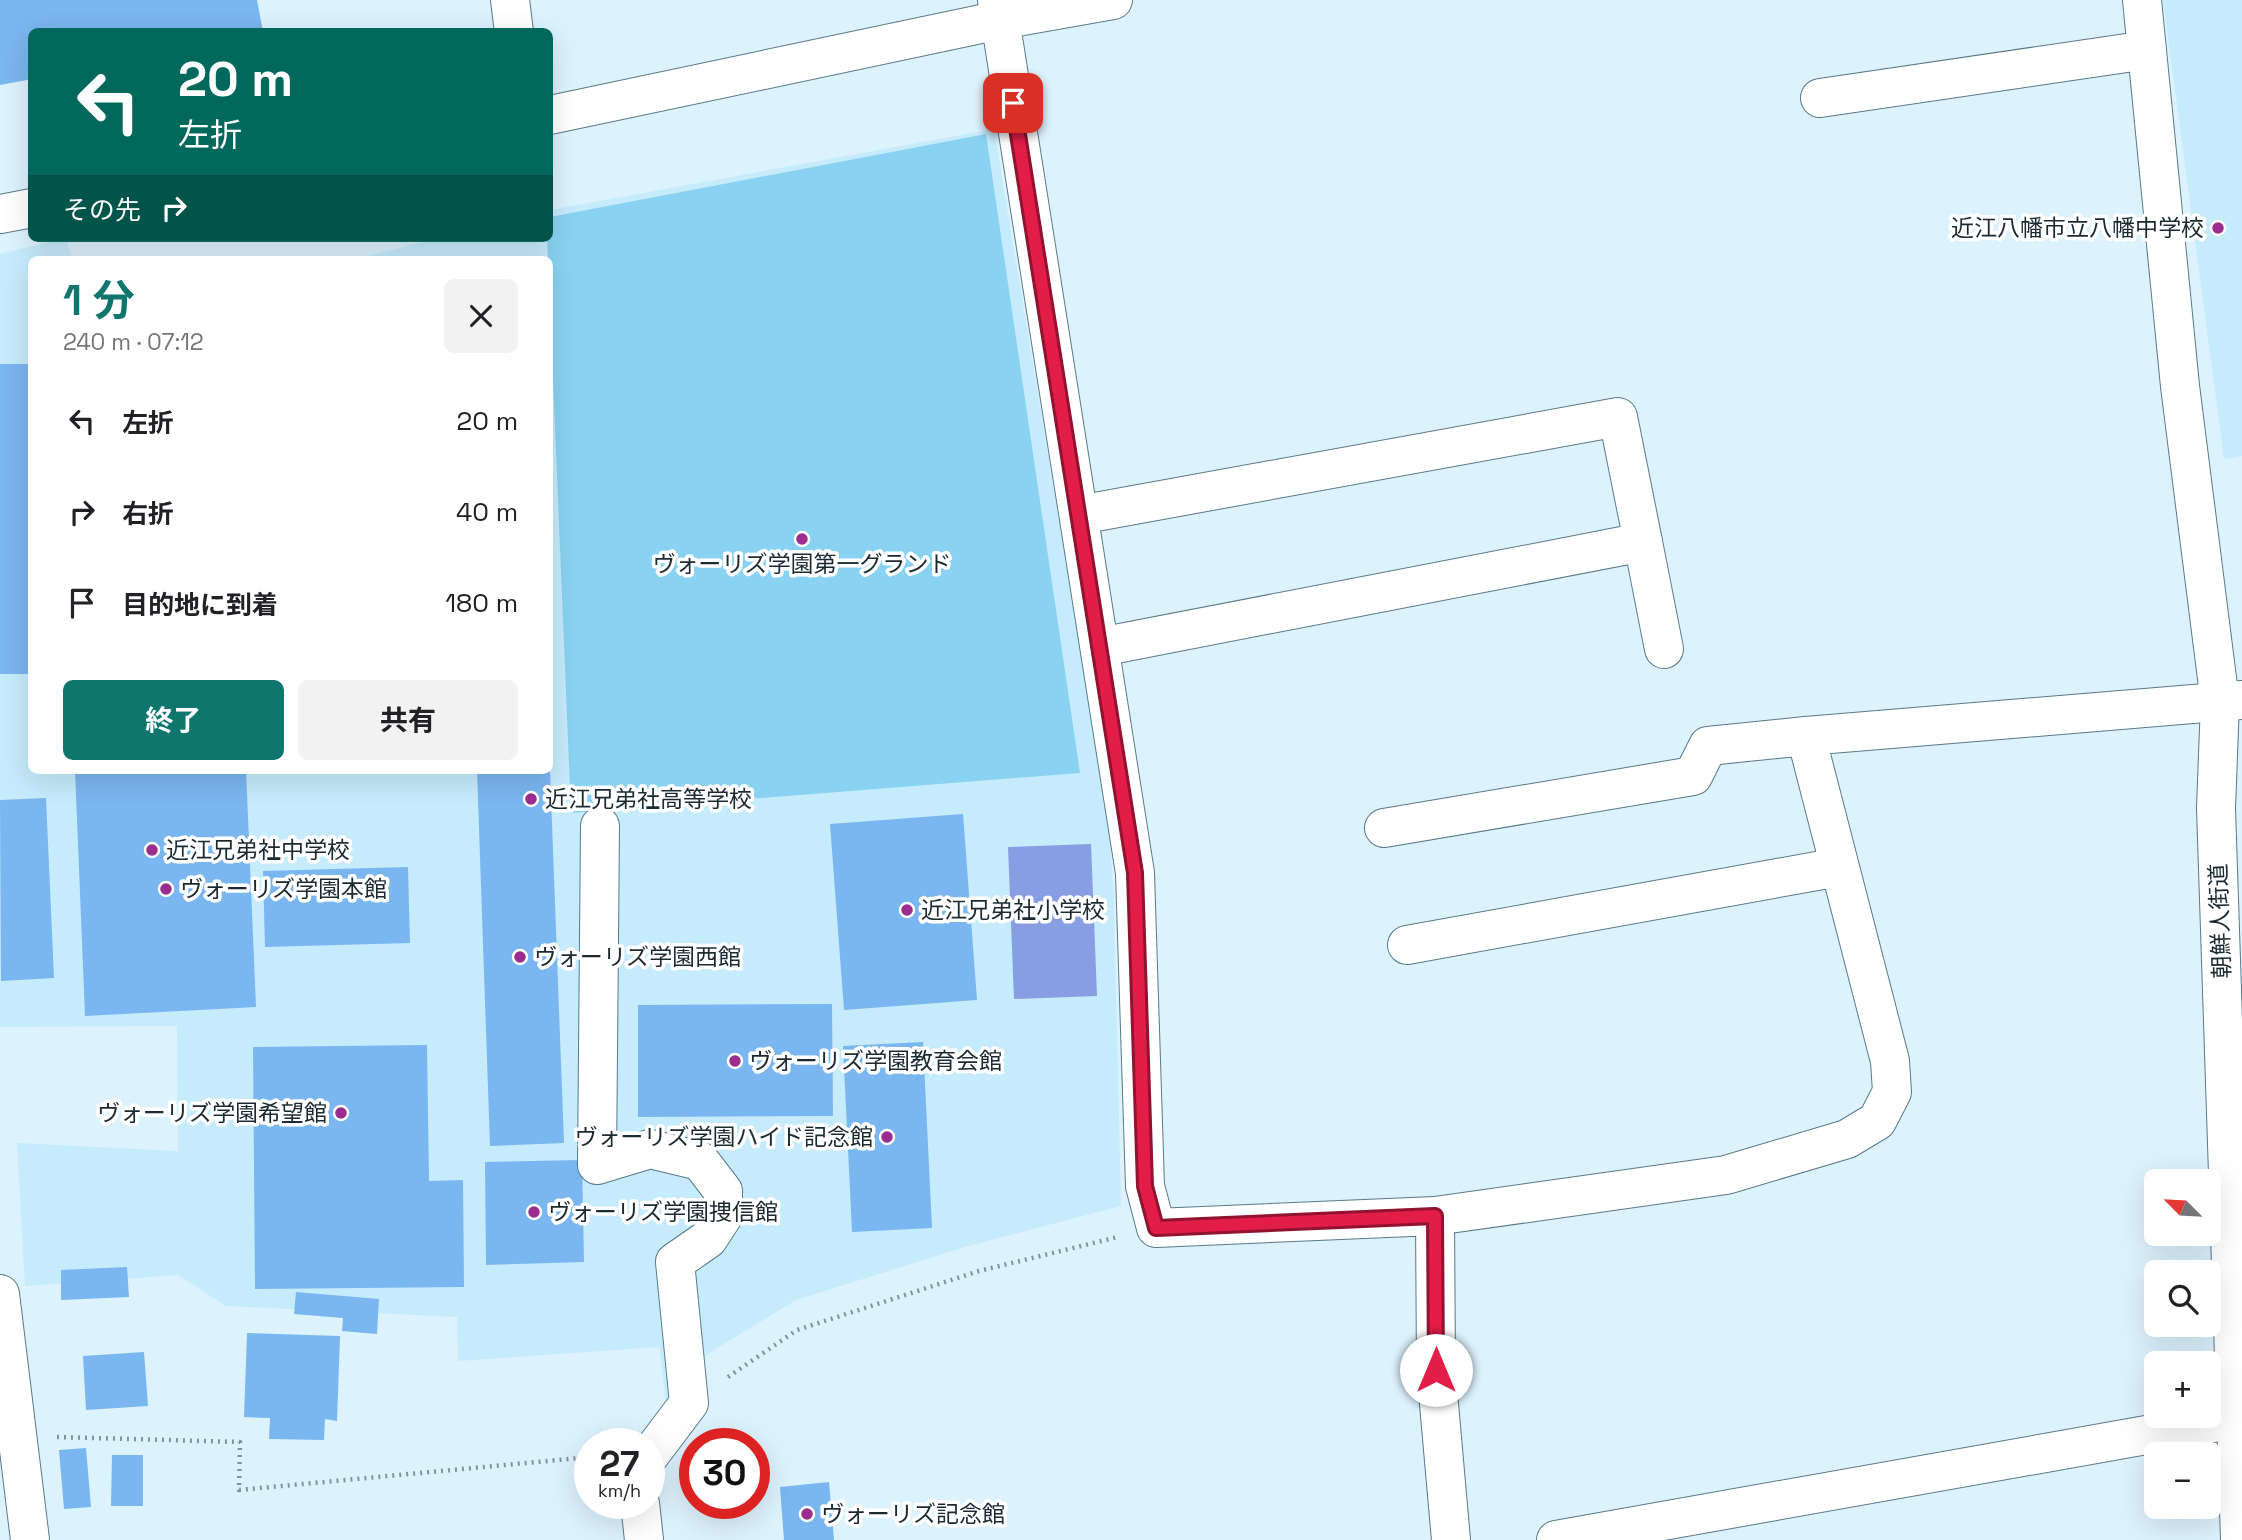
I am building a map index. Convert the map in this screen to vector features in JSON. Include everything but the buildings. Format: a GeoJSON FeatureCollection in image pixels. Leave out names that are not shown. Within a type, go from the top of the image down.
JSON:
{"type":"FeatureCollection","features":[{"type":"Feature","properties":{"kind":"street"},"geometry":{"type":"LineString","coordinates":[[510,0],[514,28]]}},
{"type":"Feature","properties":{"kind":"street"},"geometry":{"type":"LineString","coordinates":[[553,114],[998,10],[1113,0]]}},
{"type":"Feature","properties":{"kind":"street","name":"朝鮮人街道"},"geometry":{"type":"LineString","coordinates":[[2142,0],[2180,386],[2231,701],[2216,808],[2232,977],[2240,1540]]}},
{"type":"Feature","properties":{"kind":"street"},"geometry":{"type":"LineString","coordinates":[[998,10],[1135,873],[1145,1186],[1156,1228],[1435,1216],[1726,1175],[1847,1139],[1877,1121],[1892,1093],[1890,1061],[1806,736]]}},
{"type":"Feature","properties":{"kind":"street"},"geometry":{"type":"LineString","coordinates":[[1820,98],[2147,50]]}},
{"type":"Feature","properties":{"kind":"street"},"geometry":{"type":"LineString","coordinates":[[0,214],[28,209]]}},
{"type":"Feature","properties":{"kind":"street"},"geometry":{"type":"LineString","coordinates":[[1079,514],[1618,417],[1664,649]]}},
{"type":"Feature","properties":{"kind":"street"},"geometry":{"type":"LineString","coordinates":[[1100,647],[1643,542]]}},
{"type":"Feature","properties":{"kind":"street"},"geometry":{"type":"LineString","coordinates":[[1384,828],[1693,776],[1708,746],[2231,701]]}},
{"type":"Feature","properties":{"kind":"street"},"geometry":{"type":"LineString","coordinates":[[600,826],[597,1165],[650,1149],[700,1161],[723,1191],[723,1216],[708,1239],[675,1262],[689,1403],[665,1435]]}},
{"type":"Feature","properties":{"kind":"street"},"geometry":{"type":"LineString","coordinates":[[1407,945],[1839,867]]}},
{"type":"Feature","properties":{"kind":"street"},"geometry":{"type":"LineString","coordinates":[[1435,1216],[1436,1370],[1451,1540]]}},
{"type":"Feature","properties":{"kind":"street"},"geometry":{"type":"LineString","coordinates":[[0,1294],[30,1540]]}},
{"type":"Feature","properties":{"kind":"street"},"geometry":{"type":"LineString","coordinates":[[1556,1540],[2239,1418]]}},
{"type":"Feature","properties":{"kind":"street"},"geometry":{"type":"LineString","coordinates":[[642,1519],[644,1540]]}},
{"type":"Feature","properties":{"kind":"path"},"geometry":{"type":"LineString","coordinates":[[689,1403],[797,1330],[979,1272],[1156,1228]]}},
{"type":"Feature","properties":{"kind":"path"},"geometry":{"type":"LineString","coordinates":[[17,1436],[240,1443],[239,1490],[574,1459]]}},
{"type":"Feature","properties":{"kind":"shaded area","name":"近江八幡市立八幡中学校"},"geometry":{"type":"Polygon","coordinates":[[[2163,0],[2242,0],[2242,456],[2224,459],[2163,0]]]}},
{"type":"Feature","properties":{"kind":"shaded area"},"geometry":{"type":"Polygon","coordinates":[[[994,129],[1109,822],[1114,899],[1121,1206],[965,1247],[796,1300],[709,1353],[666,1401],[659,1347],[458,1361],[457,1317],[226,1306],[178,1275],[25,1286],[17,1143],[178,1151],[177,1026],[0,1027],[0,254],[50,242],[67,242],[71,256],[28,256],[28,774],[553,774],[553,256],[367,256],[424,242],[553,242],[553,210],[994,129]]]}},
{"type":"Feature","properties":{"kind":"shaded area","name":"ヴォーリズ学園第一グランド"},"geometry":{"type":"Polygon","coordinates":[[[986,134],[1080,773],[571,813],[553,378],[553,256],[548,256],[547,242],[553,242],[553,216],[986,134]]]}},
{"type":"Feature","properties":{"kind":"shaded area"},"geometry":{"type":"Polygon","coordinates":[[[1091,844],[1097,996],[1014,999],[1008,847],[1091,844]]]}},
{"type":"Feature","properties":{"kind":"place","name":"近江八幡市立八幡中学校"},"geometry":{"type":"Point","coordinates":[2218,228]}},
{"type":"Feature","properties":{"kind":"place","name":"ヴォーリズ学園第一グランド"},"geometry":{"type":"Point","coordinates":[802,539]}},
{"type":"Feature","properties":{"kind":"place","name":"近江兄弟社高等学校"},"geometry":{"type":"Point","coordinates":[531,799]}},
{"type":"Feature","properties":{"kind":"place","name":"近江兄弟社中学校"},"geometry":{"type":"Point","coordinates":[152,850]}},
{"type":"Feature","properties":{"kind":"place","name":"ヴォーリズ学園本館"},"geometry":{"type":"Point","coordinates":[166,889]}},
{"type":"Feature","properties":{"kind":"place","name":"近江兄弟社小学校"},"geometry":{"type":"Point","coordinates":[907,910]}},
{"type":"Feature","properties":{"kind":"place","name":"ヴォーリズ学園西館"},"geometry":{"type":"Point","coordinates":[520,957]}},
{"type":"Feature","properties":{"kind":"place","name":"ヴォーリズ学園教育会館"},"geometry":{"type":"Point","coordinates":[735,1061]}},
{"type":"Feature","properties":{"kind":"place","name":"ヴォーリズ学園希望館"},"geometry":{"type":"Point","coordinates":[341,1113]}},
{"type":"Feature","properties":{"kind":"place","name":"ヴォーリズ学園ハイド記念館"},"geometry":{"type":"Point","coordinates":[887,1137]}},
{"type":"Feature","properties":{"kind":"place","name":"ヴォーリズ学園捜信館"},"geometry":{"type":"Point","coordinates":[534,1212]}},
{"type":"Feature","properties":{"kind":"place","name":"ヴォーリズ記念館"},"geometry":{"type":"Point","coordinates":[807,1514]}},
{"type":"Feature","properties":{"kind":"route"},"geometry":{"type":"LineString","coordinates":[[1013,103],[1135,873],[1145,1186],[1156,1228],[1435,1216],[1436,1370]]}}]}
